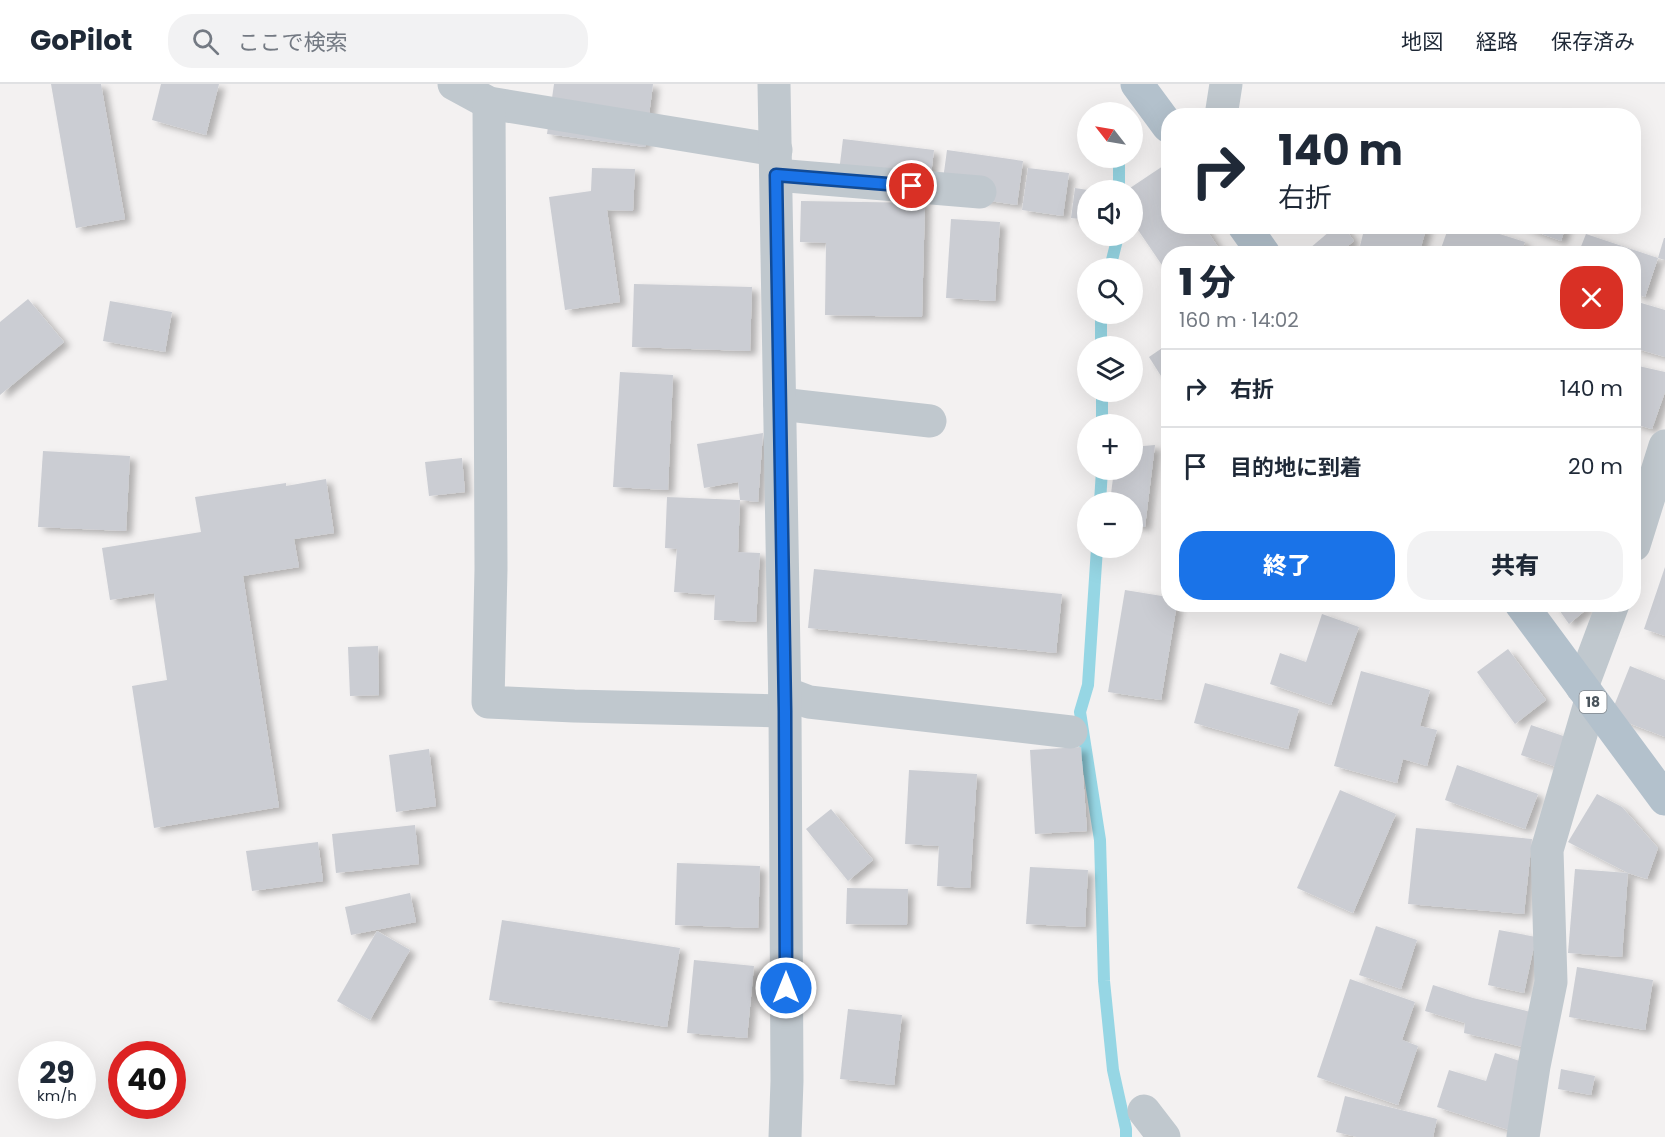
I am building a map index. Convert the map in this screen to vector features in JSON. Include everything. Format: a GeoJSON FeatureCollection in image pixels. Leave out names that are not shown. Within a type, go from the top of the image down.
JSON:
{"type":"FeatureCollection","features":[{"type":"Feature","properties":{"kind":"main road"},"geometry":{"type":"LineString","coordinates":[[1137,84],[1161,117]]}},
{"type":"Feature","properties":{"kind":"main road","name":"18"},"geometry":{"type":"LineString","coordinates":[[1527,612],[1665,799]]}},
{"type":"Feature","properties":{"kind":"street"},"geometry":{"type":"LineString","coordinates":[[454,84],[489,103],[776,163],[980,192]]}},
{"type":"Feature","properties":{"kind":"street"},"geometry":{"type":"LineString","coordinates":[[774,84],[785,702],[787,1081],[785,1137]]}},
{"type":"Feature","properties":{"kind":"street"},"geometry":{"type":"LineString","coordinates":[[1222,108],[1226,84]]}},
{"type":"Feature","properties":{"kind":"street"},"geometry":{"type":"LineString","coordinates":[[489,103],[491,569],[488,702],[574,706],[809,702],[1071,732]]}},
{"type":"Feature","properties":{"kind":"street"},"geometry":{"type":"LineString","coordinates":[[780,404],[930,421]]}},
{"type":"Feature","properties":{"kind":"street"},"geometry":{"type":"LineString","coordinates":[[1641,523],[1665,446]]}},
{"type":"Feature","properties":{"kind":"street"},"geometry":{"type":"LineString","coordinates":[[1523,1137],[1551,982],[1547,850],[1587,694],[1612,612]]}},
{"type":"Feature","properties":{"kind":"street"},"geometry":{"type":"LineString","coordinates":[[1144,1111],[1164,1137]]}},
{"type":"Feature","properties":{"kind":"building"},"geometry":{"type":"Polygon","coordinates":[[[51,84],[101,84],[125,219],[76,228],[51,84]]]}},
{"type":"Feature","properties":{"kind":"building"},"geometry":{"type":"Polygon","coordinates":[[[161,84],[219,84],[206,135],[152,120],[161,84]]]}},
{"type":"Feature","properties":{"kind":"building"},"geometry":{"type":"Polygon","coordinates":[[[554,84],[653,84],[645,147],[547,134],[554,84]]]}},
{"type":"Feature","properties":{"kind":"building"},"geometry":{"type":"Polygon","coordinates":[[[843,139],[934,150],[929,191],[838,180],[843,139]]]}},
{"type":"Feature","properties":{"kind":"building"},"geometry":{"type":"Polygon","coordinates":[[[947,150],[1023,161],[1017,205],[941,194],[947,150]]]}},
{"type":"Feature","properties":{"kind":"building"},"geometry":{"type":"Polygon","coordinates":[[[1161,167],[1161,234],[1209,234],[1217,246],[1161,246],[1161,264],[1143,237],[1142,180],[1161,167]]]}},
{"type":"Feature","properties":{"kind":"building"},"geometry":{"type":"Polygon","coordinates":[[[592,168],[635,169],[633,211],[607,210],[620,302],[565,310],[549,197],[591,191],[592,168]]]}},
{"type":"Feature","properties":{"kind":"building"},"geometry":{"type":"Polygon","coordinates":[[[1028,168],[1069,173],[1063,216],[1022,210],[1028,168]]]}},
{"type":"Feature","properties":{"kind":"building"},"geometry":{"type":"Polygon","coordinates":[[[1075,188],[1077,188],[1077,219],[1071,218],[1075,188]]]}},
{"type":"Feature","properties":{"kind":"building"},"geometry":{"type":"Polygon","coordinates":[[[801,201],[925,203],[922,317],[825,315],[826,243],[800,242],[801,201]]]}},
{"type":"Feature","properties":{"kind":"building"},"geometry":{"type":"Polygon","coordinates":[[[951,219],[1000,222],[995,301],[946,298],[951,219]]]}},
{"type":"Feature","properties":{"kind":"building"},"geometry":{"type":"Polygon","coordinates":[[[1327,234],[1349,234],[1354,241],[1348,246],[1312,246],[1327,234]]]}},
{"type":"Feature","properties":{"kind":"building"},"geometry":{"type":"Polygon","coordinates":[[[1363,234],[1425,234],[1421,246],[1360,246],[1363,234]]]}},
{"type":"Feature","properties":{"kind":"building"},"geometry":{"type":"Polygon","coordinates":[[[1446,234],[1500,234],[1525,242],[1524,246],[1442,246],[1446,234]]]}},
{"type":"Feature","properties":{"kind":"building"},"geometry":{"type":"Polygon","coordinates":[[[1542,234],[1563,234],[1561,241],[1542,234]]]}},
{"type":"Feature","properties":{"kind":"building"},"geometry":{"type":"Polygon","coordinates":[[[1586,234],[1622,246],[1581,246],[1586,234]]]}},
{"type":"Feature","properties":{"kind":"building"},"geometry":{"type":"Polygon","coordinates":[[[1665,238],[1665,260],[1658,258],[1665,238]]]}},
{"type":"Feature","properties":{"kind":"building"},"geometry":{"type":"Polygon","coordinates":[[[1641,252],[1658,258],[1645,297],[1641,296],[1641,252]]]}},
{"type":"Feature","properties":{"kind":"building"},"geometry":{"type":"Polygon","coordinates":[[[634,284],[752,287],[750,351],[632,347],[634,284]]]}},
{"type":"Feature","properties":{"kind":"building"},"geometry":{"type":"Polygon","coordinates":[[[28,299],[64,342],[0,395],[0,322],[28,299]]]}},
{"type":"Feature","properties":{"kind":"building"},"geometry":{"type":"Polygon","coordinates":[[[110,301],[172,312],[165,352],[103,341],[110,301]]]}},
{"type":"Feature","properties":{"kind":"building"},"geometry":{"type":"Polygon","coordinates":[[[1641,303],[1665,310],[1665,357],[1641,350],[1641,303]]]}},
{"type":"Feature","properties":{"kind":"building"},"geometry":{"type":"Polygon","coordinates":[[[1161,349],[1161,376],[1149,357],[1161,349]]]}},
{"type":"Feature","properties":{"kind":"building"},"geometry":{"type":"Polygon","coordinates":[[[1641,367],[1665,372],[1665,392],[1652,429],[1641,426],[1641,367]]]}},
{"type":"Feature","properties":{"kind":"building"},"geometry":{"type":"Polygon","coordinates":[[[620,372],[673,375],[668,490],[613,487],[620,372]]]}},
{"type":"Feature","properties":{"kind":"building"},"geometry":{"type":"Polygon","coordinates":[[[763,433],[758,502],[740,500],[738,482],[704,488],[697,444],[763,433]]]}},
{"type":"Feature","properties":{"kind":"building"},"geometry":{"type":"Polygon","coordinates":[[[1155,445],[1145,527],[1143,527],[1143,492],[1111,492],[1113,480],[1143,480],[1143,446],[1155,445]]]}},
{"type":"Feature","properties":{"kind":"building"},"geometry":{"type":"Polygon","coordinates":[[[43,451],[130,456],[126,531],[38,527],[43,451]]]}},
{"type":"Feature","properties":{"kind":"building"},"geometry":{"type":"Polygon","coordinates":[[[462,458],[465,492],[429,496],[425,462],[462,458]]]}},
{"type":"Feature","properties":{"kind":"building"},"geometry":{"type":"Polygon","coordinates":[[[326,479],[334,533],[294,539],[299,567],[243,576],[279,807],[154,828],[132,686],[167,680],[154,593],[110,600],[102,548],[201,532],[195,497],[326,479]]]}},
{"type":"Feature","properties":{"kind":"building"},"geometry":{"type":"Polygon","coordinates":[[[667,497],[740,500],[738,552],[760,553],[756,622],[714,620],[715,595],[674,592],[677,549],[665,548],[667,497]]]}},
{"type":"Feature","properties":{"kind":"building"},"geometry":{"type":"Polygon","coordinates":[[[1665,567],[1665,636],[1644,629],[1665,567]]]}},
{"type":"Feature","properties":{"kind":"building"},"geometry":{"type":"Polygon","coordinates":[[[814,569],[1062,594],[1056,653],[808,628],[814,569]]]}},
{"type":"Feature","properties":{"kind":"building"},"geometry":{"type":"Polygon","coordinates":[[[1125,590],[1161,596],[1161,612],[1176,612],[1161,700],[1108,692],[1125,590]]]}},
{"type":"Feature","properties":{"kind":"building"},"geometry":{"type":"Polygon","coordinates":[[[1561,612],[1583,612],[1569,624],[1561,612]]]}},
{"type":"Feature","properties":{"kind":"building"},"geometry":{"type":"Polygon","coordinates":[[[1322,614],[1359,627],[1331,705],[1270,684],[1280,653],[1306,662],[1322,614]]]}},
{"type":"Feature","properties":{"kind":"building"},"geometry":{"type":"Polygon","coordinates":[[[378,646],[379,695],[350,696],[348,647],[378,646]]]}},
{"type":"Feature","properties":{"kind":"building"},"geometry":{"type":"Polygon","coordinates":[[[1508,649],[1546,700],[1515,724],[1477,672],[1508,649]]]}},
{"type":"Feature","properties":{"kind":"building"},"geometry":{"type":"Polygon","coordinates":[[[1630,666],[1665,680],[1665,737],[1610,716],[1630,666]]]}},
{"type":"Feature","properties":{"kind":"building"},"geometry":{"type":"Polygon","coordinates":[[[1361,671],[1430,690],[1420,726],[1437,730],[1427,766],[1403,759],[1397,783],[1334,766],[1361,671]]]}},
{"type":"Feature","properties":{"kind":"building"},"geometry":{"type":"Polygon","coordinates":[[[1205,683],[1299,709],[1288,749],[1194,723],[1205,683]]]}},
{"type":"Feature","properties":{"kind":"building"},"geometry":{"type":"Polygon","coordinates":[[[1531,725],[1572,739],[1562,769],[1521,755],[1531,725]]]}},
{"type":"Feature","properties":{"kind":"building"},"geometry":{"type":"Polygon","coordinates":[[[1081,747],[1087,831],[1035,834],[1030,750],[1081,747]]]}},
{"type":"Feature","properties":{"kind":"building"},"geometry":{"type":"Polygon","coordinates":[[[429,749],[436,806],[396,812],[389,755],[429,749]]]}},
{"type":"Feature","properties":{"kind":"building"},"geometry":{"type":"Polygon","coordinates":[[[1457,765],[1538,794],[1525,829],[1445,800],[1457,765]]]}},
{"type":"Feature","properties":{"kind":"building"},"geometry":{"type":"Polygon","coordinates":[[[909,770],[977,774],[970,888],[937,886],[939,846],[905,844],[909,770]]]}},
{"type":"Feature","properties":{"kind":"building"},"geometry":{"type":"Polygon","coordinates":[[[1340,790],[1396,814],[1353,913],[1297,888],[1340,790]]]}},
{"type":"Feature","properties":{"kind":"building"},"geometry":{"type":"Polygon","coordinates":[[[1597,794],[1622,807],[1658,848],[1647,879],[1628,873],[1568,842],[1597,794]]]}},
{"type":"Feature","properties":{"kind":"building"},"geometry":{"type":"Polygon","coordinates":[[[831,809],[873,860],[848,881],[806,829],[831,809]]]}},
{"type":"Feature","properties":{"kind":"building"},"geometry":{"type":"Polygon","coordinates":[[[415,825],[419,864],[336,873],[332,834],[415,825]]]}},
{"type":"Feature","properties":{"kind":"building"},"geometry":{"type":"Polygon","coordinates":[[[1416,828],[1532,839],[1524,914],[1408,904],[1416,828]]]}},
{"type":"Feature","properties":{"kind":"building"},"geometry":{"type":"Polygon","coordinates":[[[318,842],[323,881],[252,891],[246,851],[318,842]]]}},
{"type":"Feature","properties":{"kind":"building"},"geometry":{"type":"Polygon","coordinates":[[[677,863],[760,866],[758,928],[675,925],[677,863]]]}},
{"type":"Feature","properties":{"kind":"building"},"geometry":{"type":"Polygon","coordinates":[[[1030,867],[1088,870],[1085,927],[1026,924],[1030,867]]]}},
{"type":"Feature","properties":{"kind":"building"},"geometry":{"type":"Polygon","coordinates":[[[1575,869],[1628,873],[1622,957],[1568,953],[1575,869]]]}},
{"type":"Feature","properties":{"kind":"building"},"geometry":{"type":"Polygon","coordinates":[[[847,888],[908,889],[907,925],[846,924],[847,888]]]}},
{"type":"Feature","properties":{"kind":"building"},"geometry":{"type":"Polygon","coordinates":[[[410,893],[416,922],[351,935],[345,907],[410,893]]]}},
{"type":"Feature","properties":{"kind":"building"},"geometry":{"type":"Polygon","coordinates":[[[502,920],[680,948],[667,1027],[489,1000],[502,920]]]}},
{"type":"Feature","properties":{"kind":"building"},"geometry":{"type":"Polygon","coordinates":[[[1376,926],[1417,940],[1401,989],[1359,975],[1376,926]]]}},
{"type":"Feature","properties":{"kind":"building"},"geometry":{"type":"Polygon","coordinates":[[[1499,930],[1536,937],[1524,993],[1488,985],[1499,930]]]}},
{"type":"Feature","properties":{"kind":"building"},"geometry":{"type":"Polygon","coordinates":[[[377,931],[410,950],[370,1020],[337,1001],[377,931]]]}},
{"type":"Feature","properties":{"kind":"building"},"geometry":{"type":"Polygon","coordinates":[[[694,960],[754,966],[747,1038],[687,1033],[694,960]]]}},
{"type":"Feature","properties":{"kind":"building"},"geometry":{"type":"Polygon","coordinates":[[[1577,967],[1653,980],[1645,1030],[1569,1017],[1577,967]]]}},
{"type":"Feature","properties":{"kind":"building"},"geometry":{"type":"Polygon","coordinates":[[[1350,979],[1415,1002],[1402,1040],[1418,1046],[1398,1105],[1317,1077],[1350,979]]]}},
{"type":"Feature","properties":{"kind":"building"},"geometry":{"type":"Polygon","coordinates":[[[1433,985],[1473,998],[1535,1013],[1527,1048],[1464,1033],[1465,1023],[1425,1011],[1433,985]]]}},
{"type":"Feature","properties":{"kind":"building"},"geometry":{"type":"Polygon","coordinates":[[[848,1009],[902,1015],[894,1085],[840,1079],[848,1009]]]}},
{"type":"Feature","properties":{"kind":"building"},"geometry":{"type":"Polygon","coordinates":[[[1495,1053],[1532,1065],[1512,1131],[1437,1107],[1449,1070],[1486,1081],[1495,1053]]]}},
{"type":"Feature","properties":{"kind":"building"},"geometry":{"type":"Polygon","coordinates":[[[1561,1069],[1595,1076],[1591,1095],[1558,1089],[1561,1069]]]}},
{"type":"Feature","properties":{"kind":"building"},"geometry":{"type":"Polygon","coordinates":[[[1345,1096],[1437,1119],[1433,1137],[1357,1137],[1336,1132],[1345,1096]]]}},
{"type":"Feature","properties":{"kind":"waterway"},"geometry":{"type":"LineString","coordinates":[[1119,168],[1119,180]]}},
{"type":"Feature","properties":{"kind":"waterway"},"geometry":{"type":"LineString","coordinates":[[1112,258],[1116,246]]}},
{"type":"Feature","properties":{"kind":"waterway"},"geometry":{"type":"LineString","coordinates":[[1101,324],[1101,336]]}},
{"type":"Feature","properties":{"kind":"waterway"},"geometry":{"type":"LineString","coordinates":[[1102,402],[1102,414]]}},
{"type":"Feature","properties":{"kind":"waterway"},"geometry":{"type":"LineString","coordinates":[[1101,480],[1101,492]]}},
{"type":"Feature","properties":{"kind":"waterway"},"geometry":{"type":"LineString","coordinates":[[1096,558],[1088,685],[1080,712],[1100,840],[1104,981],[1113,1070],[1126,1137]]}},
{"type":"Feature","properties":{"kind":"route"},"geometry":{"type":"LineString","coordinates":[[786,988],[785,711],[776,175],[912,186]]}}]}
